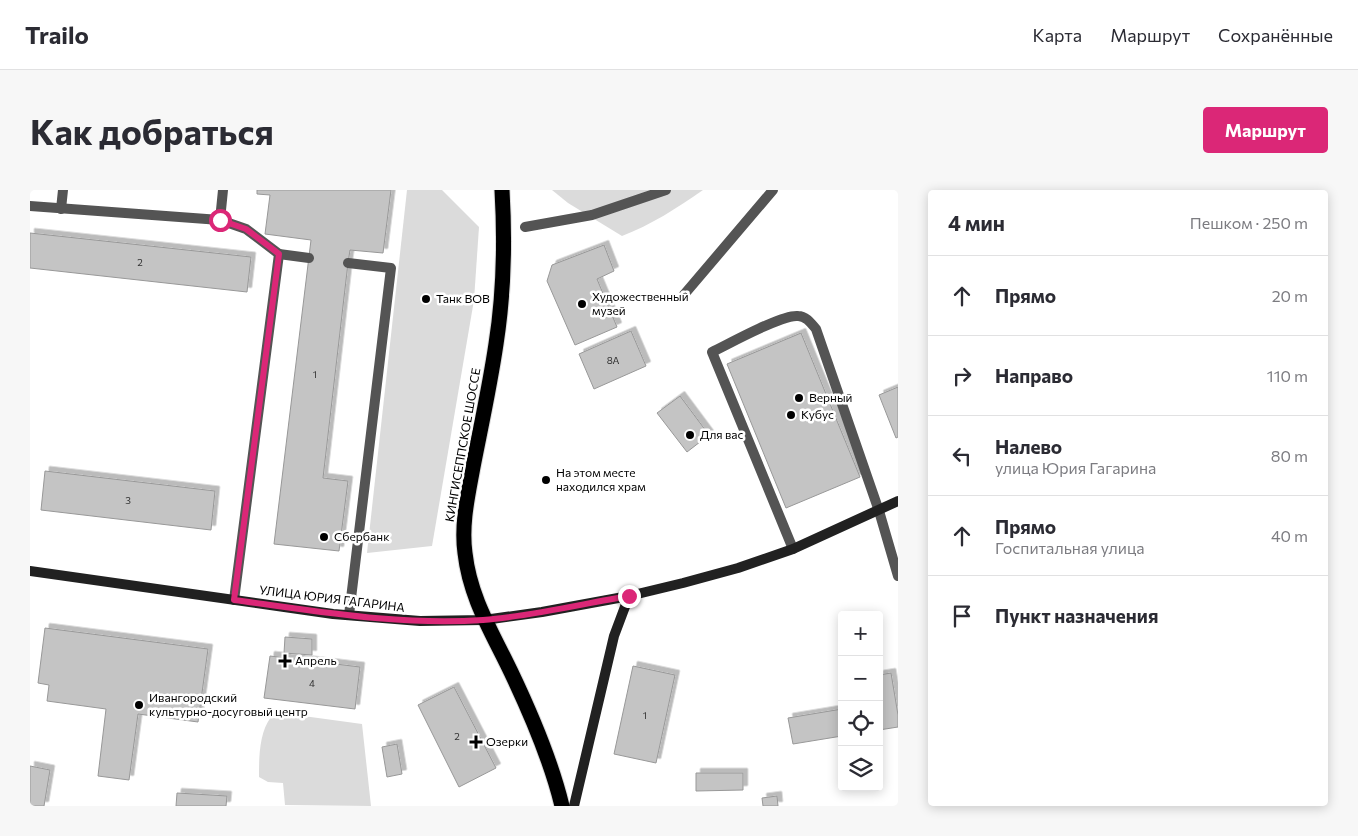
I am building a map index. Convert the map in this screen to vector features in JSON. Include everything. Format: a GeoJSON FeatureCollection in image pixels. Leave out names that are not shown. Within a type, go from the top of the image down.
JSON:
{"type":"FeatureCollection","features":[{"type":"Feature","properties":{"kind":"highway","name":"КИНГИСЕППСКОЕ ШОССЕ"},"geometry":{"type":"LineString","coordinates":[[502,190],[505,229],[503,280],[496,343],[466,504],[464,552],[470,583],[484,620],[511,673],[538,734],[562,806]]}},
{"type":"Feature","properties":{"kind":"street"},"geometry":{"type":"LineString","coordinates":[[61,209],[62,190]]}},
{"type":"Feature","properties":{"kind":"street"},"geometry":{"type":"LineString","coordinates":[[220,220],[223,190]]}},
{"type":"Feature","properties":{"kind":"street"},"geometry":{"type":"LineString","coordinates":[[525,227],[592,215],[666,190]]}},
{"type":"Feature","properties":{"kind":"street"},"geometry":{"type":"LineString","coordinates":[[682,297],[773,190]]}},
{"type":"Feature","properties":{"kind":"street"},"geometry":{"type":"LineString","coordinates":[[30,206],[220,220],[246,229],[279,254],[309,258]]}},
{"type":"Feature","properties":{"kind":"street"},"geometry":{"type":"LineString","coordinates":[[234,600],[279,254]]}},
{"type":"Feature","properties":{"kind":"street"},"geometry":{"type":"LineString","coordinates":[[348,263],[391,268],[349,615]]}},
{"type":"Feature","properties":{"kind":"street"},"geometry":{"type":"LineString","coordinates":[[793,549],[712,352],[777,320],[789,316],[800,316],[808,320],[816,329],[879,511],[898,576]]}},
{"type":"Feature","properties":{"kind":"street","name":"УЛИЦА ЮРИЯ ГАГАРИНА"},"geometry":{"type":"LineString","coordinates":[[30,572],[349,615],[420,621],[484,620],[542,612],[629,596],[738,568],[793,549],[898,501]]}},
{"type":"Feature","properties":{"kind":"street"},"geometry":{"type":"LineString","coordinates":[[574,806],[614,636],[629,596]]}},
{"type":"Feature","properties":{"kind":"shaded area"},"geometry":{"type":"Polygon","coordinates":[[[407,190],[442,190],[479,227],[474,300],[432,546],[367,553],[407,190]]]}},
{"type":"Feature","properties":{"kind":"shaded area"},"geometry":{"type":"Polygon","coordinates":[[[552,190],[703,190],[664,216],[622,236],[568,203],[552,190]]]}},
{"type":"Feature","properties":{"kind":"shaded area"},"geometry":{"type":"Polygon","coordinates":[[[296,715],[362,724],[371,806],[285,805],[283,783],[268,782],[259,777],[260,746],[267,723],[271,717],[296,715]]]}},
{"type":"Feature","properties":{"kind":"building"},"geometry":{"type":"Polygon","coordinates":[[[257,190],[391,190],[383,253],[350,250],[348,263],[323,478],[348,481],[339,551],[274,544],[311,240],[265,234],[270,195],[257,194],[257,190]]]}},
{"type":"Feature","properties":{"kind":"building"},"geometry":{"type":"Polygon","coordinates":[[[30,233],[251,257],[247,292],[30,268],[30,233]]]}},
{"type":"Feature","properties":{"kind":"building","name":"Художественный музей"},"geometry":{"type":"Polygon","coordinates":[[[604,245],[614,271],[597,279],[617,327],[575,345],[547,281],[552,265],[604,245]]]}},
{"type":"Feature","properties":{"kind":"building"},"geometry":{"type":"Polygon","coordinates":[[[631,331],[646,366],[594,389],[579,354],[631,331]]]}},
{"type":"Feature","properties":{"kind":"building","name":"Кубус"},"geometry":{"type":"Polygon","coordinates":[[[801,333],[860,477],[786,508],[727,364],[801,333]]]}},
{"type":"Feature","properties":{"kind":"building"},"geometry":{"type":"Polygon","coordinates":[[[898,387],[898,437],[896,438],[879,395],[898,387]]]}},
{"type":"Feature","properties":{"kind":"building"},"geometry":{"type":"Polygon","coordinates":[[[680,396],[709,435],[687,452],[657,413],[680,396]]]}},
{"type":"Feature","properties":{"kind":"building"},"geometry":{"type":"Polygon","coordinates":[[[45,471],[215,491],[211,530],[41,510],[45,471]]]}},
{"type":"Feature","properties":{"kind":"building","name":"Ивангородский культурно-досуговый центр"},"geometry":{"type":"Polygon","coordinates":[[[45,628],[208,649],[198,722],[138,714],[129,780],[98,776],[106,709],[47,701],[49,685],[38,683],[45,628]]]}},
{"type":"Feature","properties":{"kind":"building"},"geometry":{"type":"Polygon","coordinates":[[[285,637],[312,639],[312,655],[284,653],[285,637]]]}},
{"type":"Feature","properties":{"kind":"building"},"geometry":{"type":"Polygon","coordinates":[[[270,656],[360,667],[355,709],[264,698],[270,656]]]}},
{"type":"Feature","properties":{"kind":"building"},"geometry":{"type":"Polygon","coordinates":[[[633,666],[675,675],[656,763],[614,754],[633,666]]]}},
{"type":"Feature","properties":{"kind":"building"},"geometry":{"type":"Polygon","coordinates":[[[891,673],[898,715],[898,727],[883,729],[883,701],[883,674],[891,673]]]}},
{"type":"Feature","properties":{"kind":"building"},"geometry":{"type":"Polygon","coordinates":[[[454,687],[496,768],[459,787],[418,705],[454,687]]]}},
{"type":"Feature","properties":{"kind":"building"},"geometry":{"type":"Polygon","coordinates":[[[838,710],[838,737],[793,744],[788,718],[838,710]]]}},
{"type":"Feature","properties":{"kind":"building"},"geometry":{"type":"Polygon","coordinates":[[[397,744],[402,774],[387,777],[382,747],[397,744]]]}},
{"type":"Feature","properties":{"kind":"building"},"geometry":{"type":"Polygon","coordinates":[[[30,766],[50,770],[44,806],[30,806],[30,766]]]}},
{"type":"Feature","properties":{"kind":"building"},"geometry":{"type":"Polygon","coordinates":[[[696,773],[743,773],[743,790],[696,791],[696,773]]]}},
{"type":"Feature","properties":{"kind":"building"},"geometry":{"type":"Polygon","coordinates":[[[177,793],[227,796],[226,806],[176,806],[177,793]]]}},
{"type":"Feature","properties":{"kind":"building"},"geometry":{"type":"Polygon","coordinates":[[[777,796],[778,806],[763,806],[762,798],[777,796]]]}},
{"type":"Feature","properties":{"kind":"place","name":"Танк ВОВ"},"geometry":{"type":"Point","coordinates":[426,299]}},
{"type":"Feature","properties":{"kind":"place","name":"Художественный музей"},"geometry":{"type":"Point","coordinates":[582,304]}},
{"type":"Feature","properties":{"kind":"place","name":"Верный"},"geometry":{"type":"Point","coordinates":[799,398]}},
{"type":"Feature","properties":{"kind":"place","name":"Кубус"},"geometry":{"type":"Point","coordinates":[791,415]}},
{"type":"Feature","properties":{"kind":"place","name":"Для вас"},"geometry":{"type":"Point","coordinates":[690,435]}},
{"type":"Feature","properties":{"kind":"place","name":"На этом месте находился храм"},"geometry":{"type":"Point","coordinates":[546,480]}},
{"type":"Feature","properties":{"kind":"place","name":"Сбербанк"},"geometry":{"type":"Point","coordinates":[324,537]}},
{"type":"Feature","properties":{"kind":"place","name":"Апрель"},"geometry":{"type":"Point","coordinates":[285,661]}},
{"type":"Feature","properties":{"kind":"place","name":"Ивангородский культурно-досуговый центр"},"geometry":{"type":"Point","coordinates":[139,705]}},
{"type":"Feature","properties":{"kind":"place","name":"Озерки"},"geometry":{"type":"Point","coordinates":[476,742]}},
{"type":"Feature","properties":{"kind":"route"},"geometry":{"type":"LineString","coordinates":[[220,220],[246,229],[279,254],[234,600],[333,614],[420,621],[484,620],[542,612],[629,596]]}}]}
